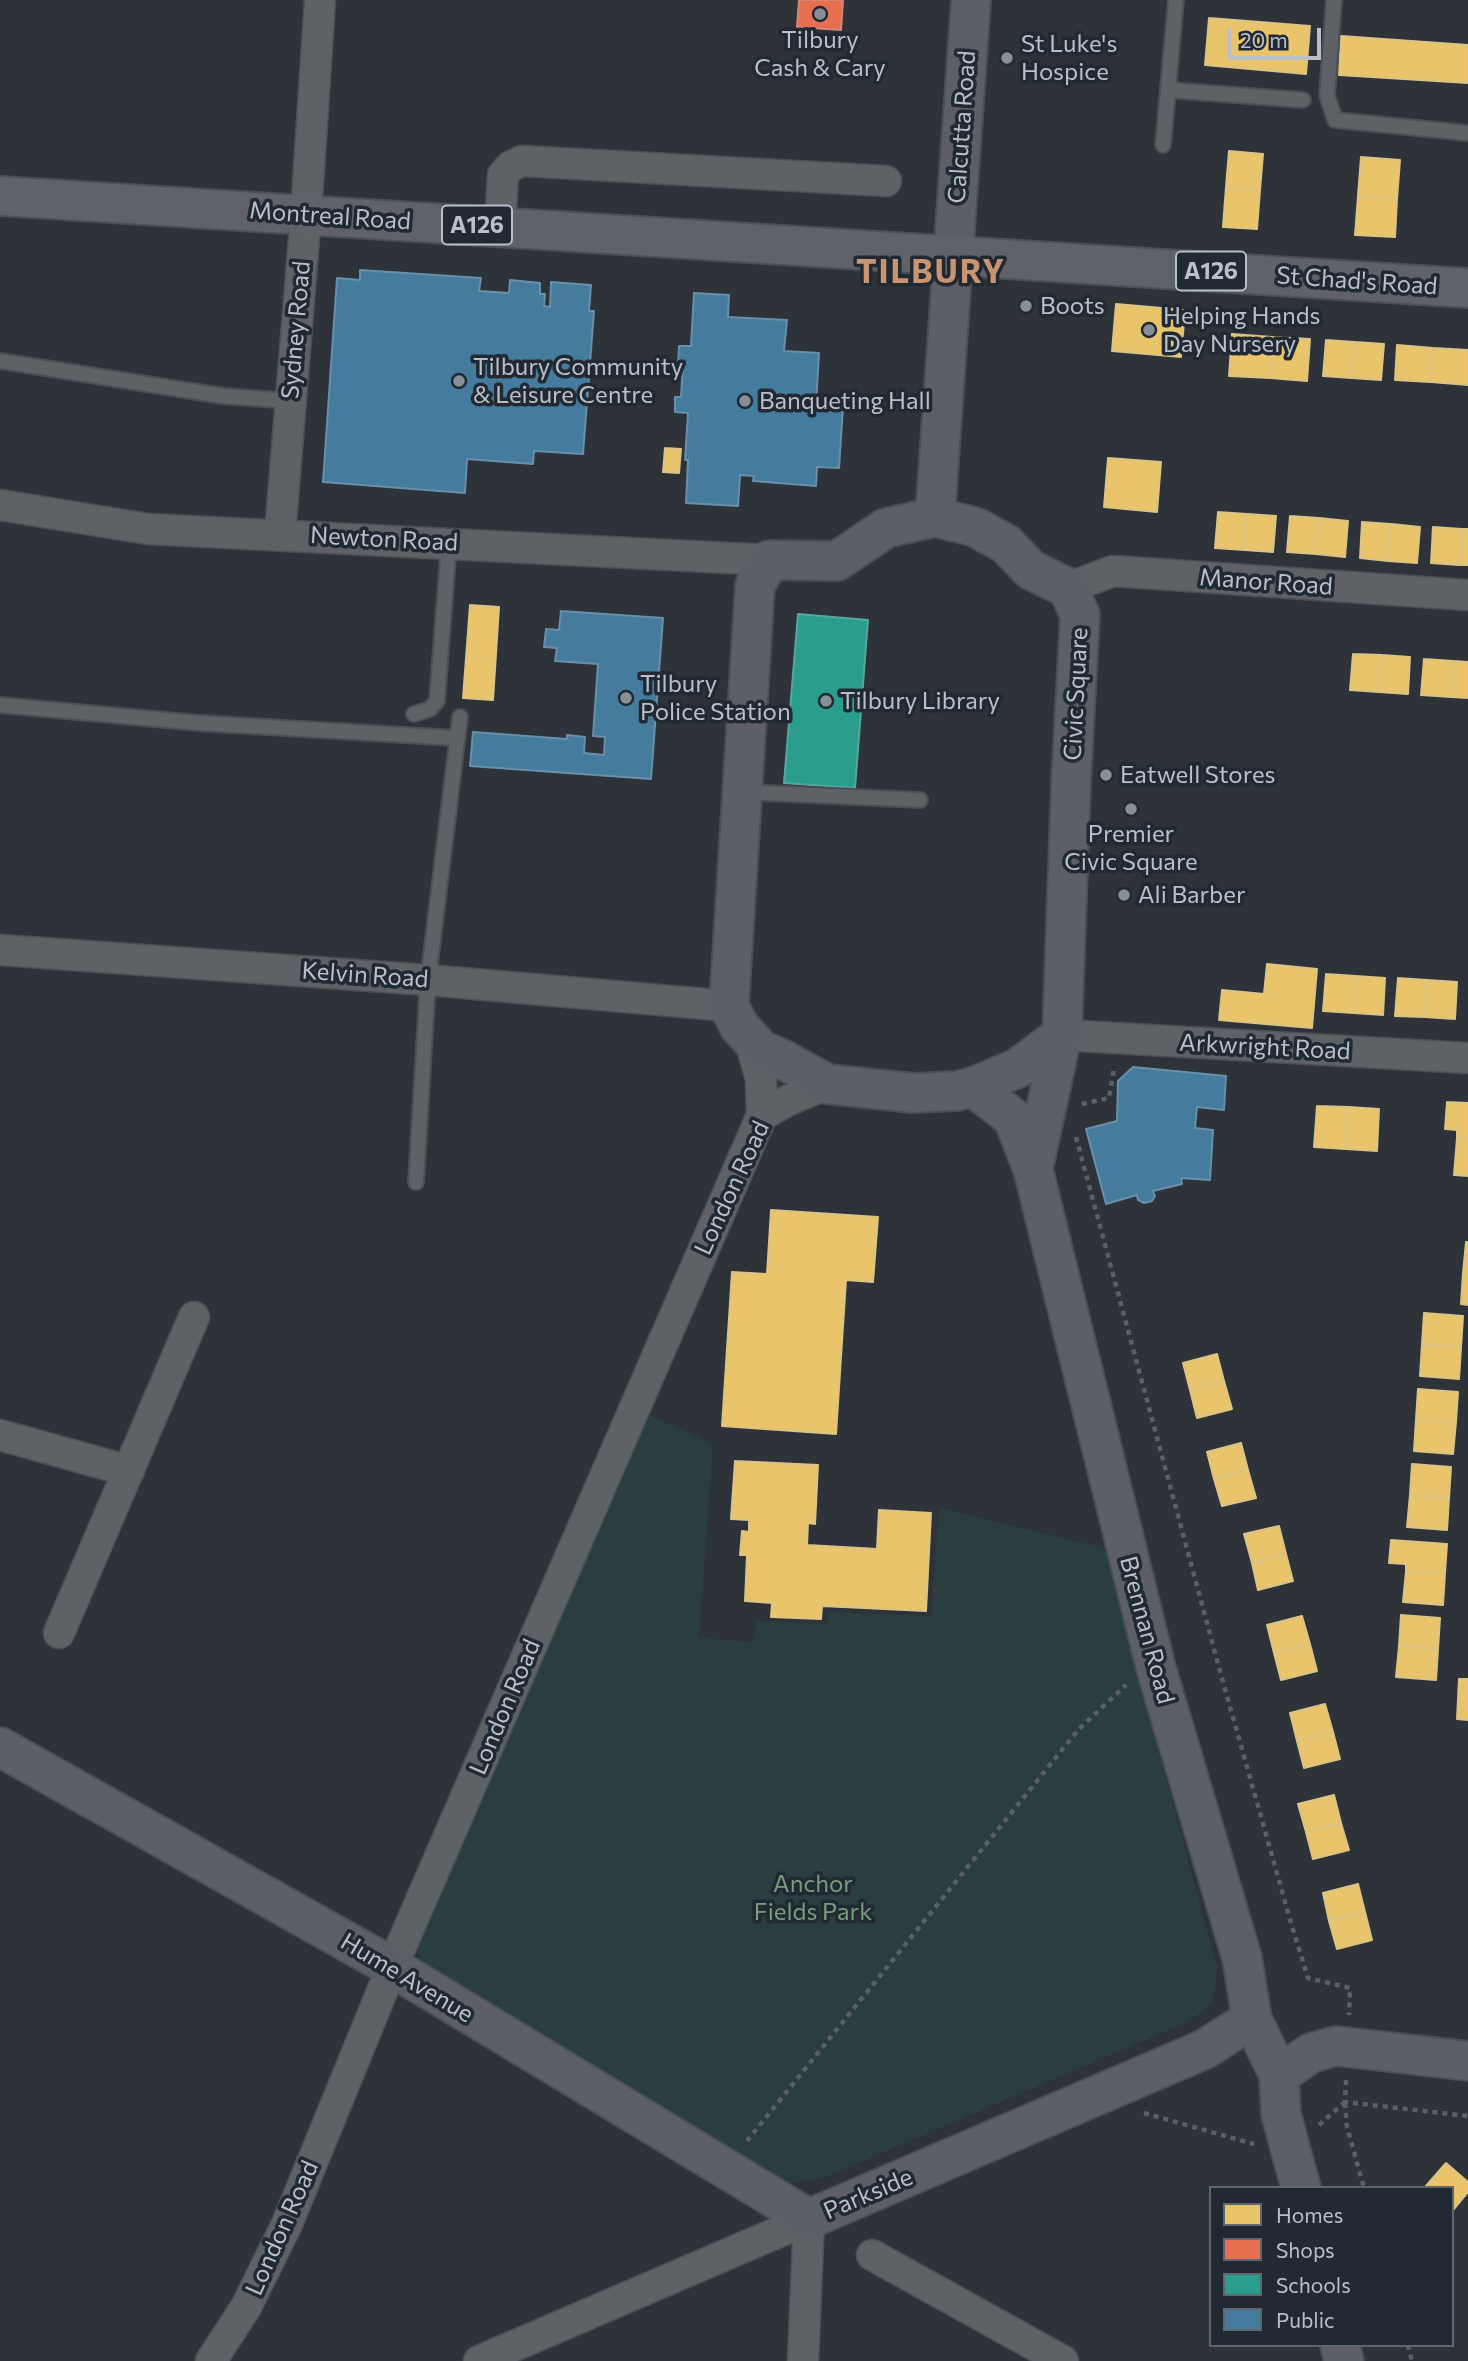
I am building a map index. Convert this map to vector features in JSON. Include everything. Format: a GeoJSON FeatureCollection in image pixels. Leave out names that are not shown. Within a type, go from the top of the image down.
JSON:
{"type":"FeatureCollection","features":[{"type":"Feature","properties":{"kind":"main road","name":"Montreal Road"},"geometry":{"type":"LineString","coordinates":[[0,196],[953,254]]}},
{"type":"Feature","properties":{"kind":"main road","name":"St Chad's Road"},"geometry":{"type":"LineString","coordinates":[[953,254],[1468,288]]}},
{"type":"Feature","properties":{"kind":"street","name":"Sydney Road"},"geometry":{"type":"LineString","coordinates":[[280,534],[320,0]]}},
{"type":"Feature","properties":{"kind":"street","name":"Calcutta Road"},"geometry":{"type":"LineString","coordinates":[[935,517],[971,0]]}},
{"type":"Feature","properties":{"kind":"street"},"geometry":{"type":"LineString","coordinates":[[500,226],[503,175],[522,161],[886,181]]}},
{"type":"Feature","properties":{"kind":"street","name":"Newton Road"},"geometry":{"type":"LineString","coordinates":[[0,505],[148,529],[770,560]]}},
{"type":"Feature","properties":{"kind":"street"},"geometry":{"type":"LineString","coordinates":[[1062,1035],[1018,1068],[973,1087],[957,1091],[912,1093],[827,1084],[761,1051],[739,1026],[729,1006],[755,585],[770,560],[837,561],[886,528],[935,517],[975,527],[1006,544],[1031,570],[1068,587]]}},
{"type":"Feature","properties":{"kind":"street","name":"Manor Road"},"geometry":{"type":"LineString","coordinates":[[1068,587],[1113,571],[1468,595]]}},
{"type":"Feature","properties":{"kind":"street","name":"Civic Square"},"geometry":{"type":"LineString","coordinates":[[1033,1169],[1062,1035],[1070,783],[1080,615],[1068,587]]}},
{"type":"Feature","properties":{"kind":"street","name":"Kelvin Road"},"geometry":{"type":"LineString","coordinates":[[0,950],[428,980],[729,1006]]}},
{"type":"Feature","properties":{"kind":"street","name":"Arkwright Road"},"geometry":{"type":"LineString","coordinates":[[1062,1035],[1468,1058]]}},
{"type":"Feature","properties":{"kind":"street"},"geometry":{"type":"LineString","coordinates":[[749,1037],[761,1079],[762,1115]]}},
{"type":"Feature","properties":{"kind":"street","name":"London Road"},"geometry":{"type":"LineString","coordinates":[[211,2361],[246,2307],[287,2224],[392,1967],[762,1115],[827,1084]]}},
{"type":"Feature","properties":{"kind":"street","name":"Brennan Road"},"geometry":{"type":"LineString","coordinates":[[973,1087],[1013,1118],[1033,1169],[1156,1668],[1241,1958],[1252,2019],[1279,2075],[1281,2114],[1300,2186]]}},
{"type":"Feature","properties":{"kind":"street"},"geometry":{"type":"LineString","coordinates":[[59,1633],[194,1317]]}},
{"type":"Feature","properties":{"kind":"street"},"geometry":{"type":"LineString","coordinates":[[0,1435],[129,1471]]}},
{"type":"Feature","properties":{"kind":"street","name":"Hume Avenue"},"geometry":{"type":"LineString","coordinates":[[0,1747],[392,1967],[809,2219]]}},
{"type":"Feature","properties":{"kind":"street","name":"Parkside"},"geometry":{"type":"LineString","coordinates":[[480,2361],[1205,2049],[1252,2019]]}},
{"type":"Feature","properties":{"kind":"street"},"geometry":{"type":"LineString","coordinates":[[1279,2075],[1311,2053],[1336,2046],[1468,2061]]}},
{"type":"Feature","properties":{"kind":"street"},"geometry":{"type":"LineString","coordinates":[[803,2361],[809,2219]]}},
{"type":"Feature","properties":{"kind":"street"},"geometry":{"type":"LineString","coordinates":[[872,2255],[1063,2361]]}},
{"type":"Feature","properties":{"kind":"lane"},"geometry":{"type":"LineString","coordinates":[[1163,145],[1176,0]]}},
{"type":"Feature","properties":{"kind":"lane"},"geometry":{"type":"LineString","coordinates":[[1334,0],[1327,95],[1335,120],[1468,133]]}},
{"type":"Feature","properties":{"kind":"lane"},"geometry":{"type":"LineString","coordinates":[[1168,90],[1303,100]]}},
{"type":"Feature","properties":{"kind":"lane"},"geometry":{"type":"LineString","coordinates":[[0,361],[223,396],[291,401]]}},
{"type":"Feature","properties":{"kind":"lane"},"geometry":{"type":"LineString","coordinates":[[414,714],[430,709],[437,701],[449,543]]}},
{"type":"Feature","properties":{"kind":"lane"},"geometry":{"type":"LineString","coordinates":[[0,705],[199,723],[456,738]]}},
{"type":"Feature","properties":{"kind":"lane"},"geometry":{"type":"LineString","coordinates":[[416,1182],[428,980],[460,717]]}},
{"type":"Feature","properties":{"kind":"lane"},"geometry":{"type":"LineString","coordinates":[[742,792],[920,800]]}},
{"type":"Feature","properties":{"kind":"path"},"geometry":{"type":"LineString","coordinates":[[1075,1106],[1109,1098],[1115,1066]]}},
{"type":"Feature","properties":{"kind":"path"},"geometry":{"type":"LineString","coordinates":[[1076,1135],[1290,1923],[1308,1978],[1350,1988],[1349,2021]]}},
{"type":"Feature","properties":{"kind":"path"},"geometry":{"type":"LineString","coordinates":[[725,2169],[1078,1730],[1137,1674],[1156,1668]]}},
{"type":"Feature","properties":{"kind":"path"},"geometry":{"type":"LineString","coordinates":[[1347,2071],[1347,2127],[1363,2186]]}},
{"type":"Feature","properties":{"kind":"path"},"geometry":{"type":"LineString","coordinates":[[1310,2134],[1345,2102],[1468,2116]]}},
{"type":"Feature","properties":{"kind":"path"},"geometry":{"type":"LineString","coordinates":[[1132,2109],[1256,2144]]}},
{"type":"Feature","properties":{"kind":"green space","name":"Anchor Fields Park"},"geometry":{"type":"Polygon","coordinates":[[[649,1415],[713,1444],[699,1638],[753,1642],[757,1621],[827,1624],[828,1612],[931,1616],[939,1508],[1109,1549],[1152,1725],[1217,1968],[1213,2000],[1203,2011],[1189,2021],[823,2178],[792,2183],[773,2179],[428,1973],[418,1948],[427,1921],[649,1415]]]}},
{"type":"Feature","properties":{"kind":"building: Homes"},"geometry":{"type":"Polygon","coordinates":[[[1209,18],[1310,26],[1306,74],[1205,65],[1209,18]]]}},
{"type":"Feature","properties":{"kind":"building: Homes"},"geometry":{"type":"Polygon","coordinates":[[[1341,36],[1468,45],[1468,83],[1339,75],[1341,36]]]}},
{"type":"Feature","properties":{"kind":"building: Homes"},"geometry":{"type":"Polygon","coordinates":[[[1229,151],[1263,154],[1260,190],[1226,187],[1229,151]]]}},
{"type":"Feature","properties":{"kind":"building: Homes"},"geometry":{"type":"Polygon","coordinates":[[[1361,157],[1400,160],[1397,199],[1358,196],[1361,157]]]}},
{"type":"Feature","properties":{"kind":"building: Homes"},"geometry":{"type":"Polygon","coordinates":[[[1226,187],[1260,190],[1257,229],[1223,227],[1226,187]]]}},
{"type":"Feature","properties":{"kind":"building: Homes"},"geometry":{"type":"Polygon","coordinates":[[[1358,196],[1397,199],[1395,237],[1355,235],[1358,196]]]}},
{"type":"Feature","properties":{"kind":"building: Homes","name":"Helping Hands Day Nursery"},"geometry":{"type":"Polygon","coordinates":[[[1116,304],[1185,310],[1181,357],[1112,351],[1116,304]]]}},
{"type":"Feature","properties":{"kind":"building: Homes"},"geometry":{"type":"Polygon","coordinates":[[[1232,334],[1272,337],[1270,378],[1229,376],[1232,334]]]}},
{"type":"Feature","properties":{"kind":"building: Homes"},"geometry":{"type":"Polygon","coordinates":[[[1272,337],[1310,339],[1307,381],[1270,378],[1272,337]]]}},
{"type":"Feature","properties":{"kind":"building: Homes"},"geometry":{"type":"Polygon","coordinates":[[[1326,340],[1355,342],[1352,378],[1323,376],[1326,340]]]}},
{"type":"Feature","properties":{"kind":"building: Homes"},"geometry":{"type":"Polygon","coordinates":[[[1355,342],[1384,344],[1381,380],[1352,378],[1355,342]]]}},
{"type":"Feature","properties":{"kind":"building: Homes"},"geometry":{"type":"Polygon","coordinates":[[[1397,345],[1433,348],[1431,382],[1395,380],[1397,345]]]}},
{"type":"Feature","properties":{"kind":"building: Homes"},"geometry":{"type":"Polygon","coordinates":[[[1433,348],[1468,350],[1468,385],[1431,382],[1433,348]]]}},
{"type":"Feature","properties":{"kind":"building: Homes"},"geometry":{"type":"Polygon","coordinates":[[[665,448],[681,449],[679,473],[663,472],[665,448]]]}},
{"type":"Feature","properties":{"kind":"building: Homes"},"geometry":{"type":"Polygon","coordinates":[[[1108,458],[1161,462],[1157,512],[1104,507],[1108,458]]]}},
{"type":"Feature","properties":{"kind":"building: Homes"},"geometry":{"type":"Polygon","coordinates":[[[1218,512],[1247,514],[1245,550],[1215,548],[1218,512]]]}},
{"type":"Feature","properties":{"kind":"building: Homes"},"geometry":{"type":"Polygon","coordinates":[[[1247,514],[1276,516],[1273,552],[1245,550],[1247,514]]]}},
{"type":"Feature","properties":{"kind":"building: Homes"},"geometry":{"type":"Polygon","coordinates":[[[1290,516],[1319,518],[1316,554],[1287,552],[1290,516]]]}},
{"type":"Feature","properties":{"kind":"building: Homes"},"geometry":{"type":"Polygon","coordinates":[[[1319,518],[1348,521],[1345,557],[1316,554],[1319,518]]]}},
{"type":"Feature","properties":{"kind":"building: Homes"},"geometry":{"type":"Polygon","coordinates":[[[1362,522],[1391,524],[1388,561],[1360,558],[1362,522]]]}},
{"type":"Feature","properties":{"kind":"building: Homes"},"geometry":{"type":"Polygon","coordinates":[[[1391,524],[1420,527],[1417,563],[1388,561],[1391,524]]]}},
{"type":"Feature","properties":{"kind":"building: Homes"},"geometry":{"type":"Polygon","coordinates":[[[1433,527],[1462,529],[1459,565],[1431,563],[1433,527]]]}},
{"type":"Feature","properties":{"kind":"building: Homes"},"geometry":{"type":"Polygon","coordinates":[[[1462,529],[1468,529],[1468,565],[1459,565],[1462,529]]]}},
{"type":"Feature","properties":{"kind":"building: Homes"},"geometry":{"type":"Polygon","coordinates":[[[470,605],[499,607],[493,700],[463,698],[470,605]]]}},
{"type":"Feature","properties":{"kind":"building: Homes"},"geometry":{"type":"Polygon","coordinates":[[[1353,654],[1382,655],[1379,692],[1350,690],[1353,654]]]}},
{"type":"Feature","properties":{"kind":"building: Homes"},"geometry":{"type":"Polygon","coordinates":[[[1382,655],[1410,657],[1408,694],[1379,692],[1382,655]]]}},
{"type":"Feature","properties":{"kind":"building: Homes"},"geometry":{"type":"Polygon","coordinates":[[[1424,659],[1453,661],[1451,697],[1421,695],[1424,659]]]}},
{"type":"Feature","properties":{"kind":"building: Homes"},"geometry":{"type":"Polygon","coordinates":[[[1453,661],[1468,662],[1468,698],[1451,697],[1453,661]]]}},
{"type":"Feature","properties":{"kind":"building: Homes"},"geometry":{"type":"Polygon","coordinates":[[[1267,964],[1317,969],[1312,1028],[1219,1020],[1222,990],[1264,994],[1267,964]]]}},
{"type":"Feature","properties":{"kind":"building: Homes"},"geometry":{"type":"Polygon","coordinates":[[[1326,974],[1356,976],[1354,1013],[1323,1011],[1326,974]]]}},
{"type":"Feature","properties":{"kind":"building: Homes"},"geometry":{"type":"Polygon","coordinates":[[[1356,976],[1385,978],[1383,1015],[1354,1013],[1356,976]]]}},
{"type":"Feature","properties":{"kind":"building: Homes"},"geometry":{"type":"Polygon","coordinates":[[[1398,978],[1427,980],[1425,1017],[1395,1016],[1398,978]]]}},
{"type":"Feature","properties":{"kind":"building: Homes"},"geometry":{"type":"Polygon","coordinates":[[[1427,980],[1457,982],[1455,1019],[1425,1017],[1427,980]]]}},
{"type":"Feature","properties":{"kind":"building: Homes"},"geometry":{"type":"Polygon","coordinates":[[[1447,1102],[1468,1103],[1468,1139],[1457,1138],[1457,1130],[1445,1129],[1447,1102]]]}},
{"type":"Feature","properties":{"kind":"building: Homes"},"geometry":{"type":"Polygon","coordinates":[[[1317,1106],[1348,1107],[1346,1149],[1314,1147],[1317,1106]]]}},
{"type":"Feature","properties":{"kind":"building: Homes"},"geometry":{"type":"Polygon","coordinates":[[[1348,1107],[1379,1109],[1377,1151],[1346,1149],[1348,1107]]]}},
{"type":"Feature","properties":{"kind":"building: Homes"},"geometry":{"type":"Polygon","coordinates":[[[1457,1138],[1468,1139],[1468,1176],[1454,1175],[1457,1138]]]}},
{"type":"Feature","properties":{"kind":"building: Homes"},"geometry":{"type":"Polygon","coordinates":[[[771,1210],[878,1217],[873,1282],[846,1280],[836,1434],[722,1426],[732,1272],[767,1274],[771,1210]]]}},
{"type":"Feature","properties":{"kind":"building: Homes"},"geometry":{"type":"Polygon","coordinates":[[[1466,1242],[1468,1273],[1463,1273],[1466,1242]]]}},
{"type":"Feature","properties":{"kind":"building: Homes"},"geometry":{"type":"Polygon","coordinates":[[[1463,1273],[1468,1273],[1468,1305],[1461,1304],[1463,1273]]]}},
{"type":"Feature","properties":{"kind":"building: Homes"},"geometry":{"type":"Polygon","coordinates":[[[1424,1313],[1463,1316],[1461,1347],[1422,1344],[1424,1313]]]}},
{"type":"Feature","properties":{"kind":"building: Homes"},"geometry":{"type":"Polygon","coordinates":[[[1422,1344],[1461,1347],[1459,1379],[1420,1376],[1422,1344]]]}},
{"type":"Feature","properties":{"kind":"building: Homes"},"geometry":{"type":"Polygon","coordinates":[[[1217,1354],[1224,1381],[1190,1390],[1183,1363],[1217,1354]]]}},
{"type":"Feature","properties":{"kind":"building: Homes"},"geometry":{"type":"Polygon","coordinates":[[[1224,1381],[1232,1409],[1197,1418],[1190,1390],[1224,1381]]]}},
{"type":"Feature","properties":{"kind":"building: Homes"},"geometry":{"type":"Polygon","coordinates":[[[1418,1389],[1458,1392],[1456,1422],[1416,1419],[1418,1389]]]}},
{"type":"Feature","properties":{"kind":"building: Homes"},"geometry":{"type":"Polygon","coordinates":[[[1416,1419],[1456,1422],[1453,1454],[1414,1451],[1416,1419]]]}},
{"type":"Feature","properties":{"kind":"building: Homes"},"geometry":{"type":"Polygon","coordinates":[[[1241,1443],[1248,1470],[1214,1479],[1207,1452],[1241,1443]]]}},
{"type":"Feature","properties":{"kind":"building: Homes"},"geometry":{"type":"Polygon","coordinates":[[[735,1461],[818,1465],[815,1524],[808,1523],[807,1545],[877,1549],[879,1510],[931,1513],[926,1611],[822,1606],[821,1619],[771,1617],[772,1603],[745,1601],[747,1555],[740,1555],[742,1531],[749,1532],[749,1520],[731,1519],[735,1461]]]}},
{"type":"Feature","properties":{"kind":"building: Homes"},"geometry":{"type":"Polygon","coordinates":[[[1412,1464],[1451,1467],[1449,1498],[1410,1495],[1412,1464]]]}},
{"type":"Feature","properties":{"kind":"building: Homes"},"geometry":{"type":"Polygon","coordinates":[[[1248,1470],[1256,1498],[1222,1506],[1214,1479],[1248,1470]]]}},
{"type":"Feature","properties":{"kind":"building: Homes"},"geometry":{"type":"Polygon","coordinates":[[[1410,1495],[1449,1498],[1447,1530],[1407,1527],[1410,1495]]]}},
{"type":"Feature","properties":{"kind":"building: Homes"},"geometry":{"type":"Polygon","coordinates":[[[1279,1526],[1286,1554],[1252,1563],[1244,1534],[1279,1526]]]}},
{"type":"Feature","properties":{"kind":"building: Homes"},"geometry":{"type":"Polygon","coordinates":[[[1391,1540],[1447,1544],[1445,1573],[1406,1571],[1406,1564],[1389,1563],[1391,1540]]]}},
{"type":"Feature","properties":{"kind":"building: Homes"},"geometry":{"type":"Polygon","coordinates":[[[1286,1554],[1293,1581],[1258,1590],[1252,1563],[1286,1554]]]}},
{"type":"Feature","properties":{"kind":"building: Homes"},"geometry":{"type":"Polygon","coordinates":[[[1406,1571],[1445,1573],[1443,1605],[1403,1602],[1406,1571]]]}},
{"type":"Feature","properties":{"kind":"building: Homes"},"geometry":{"type":"Polygon","coordinates":[[[1401,1615],[1440,1618],[1438,1649],[1399,1646],[1401,1615]]]}},
{"type":"Feature","properties":{"kind":"building: Homes"},"geometry":{"type":"Polygon","coordinates":[[[1302,1616],[1310,1644],[1274,1653],[1267,1625],[1302,1616]]]}},
{"type":"Feature","properties":{"kind":"building: Homes"},"geometry":{"type":"Polygon","coordinates":[[[1310,1644],[1317,1671],[1281,1680],[1274,1653],[1310,1644]]]}},
{"type":"Feature","properties":{"kind":"building: Homes"},"geometry":{"type":"Polygon","coordinates":[[[1399,1646],[1438,1649],[1436,1680],[1396,1677],[1399,1646]]]}},
{"type":"Feature","properties":{"kind":"building: Homes"},"geometry":{"type":"Polygon","coordinates":[[[1459,1679],[1468,1679],[1468,1720],[1457,1719],[1459,1679]]]}},
{"type":"Feature","properties":{"kind":"building: Homes"},"geometry":{"type":"Polygon","coordinates":[[[1325,1704],[1333,1732],[1297,1741],[1290,1713],[1325,1704]]]}},
{"type":"Feature","properties":{"kind":"building: Homes"},"geometry":{"type":"Polygon","coordinates":[[[1333,1732],[1340,1759],[1304,1768],[1297,1741],[1333,1732]]]}},
{"type":"Feature","properties":{"kind":"building: Homes"},"geometry":{"type":"Polygon","coordinates":[[[1334,1795],[1341,1823],[1306,1832],[1298,1804],[1334,1795]]]}},
{"type":"Feature","properties":{"kind":"building: Homes"},"geometry":{"type":"Polygon","coordinates":[[[1341,1823],[1349,1850],[1313,1859],[1306,1832],[1341,1823]]]}},
{"type":"Feature","properties":{"kind":"building: Homes"},"geometry":{"type":"Polygon","coordinates":[[[1358,1884],[1365,1912],[1329,1921],[1323,1893],[1358,1884]]]}},
{"type":"Feature","properties":{"kind":"building: Homes"},"geometry":{"type":"Polygon","coordinates":[[[1365,1912],[1372,1940],[1337,1949],[1329,1921],[1365,1912]]]}},
{"type":"Feature","properties":{"kind":"building: Homes"},"geometry":{"type":"Polygon","coordinates":[[[1446,2163],[1468,2182],[1468,2192],[1454,2209],[1454,2186],[1426,2186],[1446,2163]]]}},
{"type":"Feature","properties":{"kind":"building: Shops","name":"Tilbury Cash & Cary"},"geometry":{"type":"Polygon","coordinates":[[[799,0],[843,0],[841,30],[797,27],[799,0]]]}},
{"type":"Feature","properties":{"kind":"building: Schools","name":"Tilbury Library"},"geometry":{"type":"Polygon","coordinates":[[[798,614],[868,620],[855,788],[784,783],[798,614]]]}},
{"type":"Feature","properties":{"kind":"building: Public","name":"Tilbury Community & Leisure Centre"},"geometry":{"type":"Polygon","coordinates":[[[360,270],[481,278],[479,291],[509,293],[510,280],[540,283],[540,294],[545,294],[544,306],[550,307],[551,282],[591,285],[589,311],[594,311],[583,454],[534,451],[533,464],[467,459],[465,493],[323,482],[337,278],[360,280],[360,270]]]}},
{"type":"Feature","properties":{"kind":"building: Public","name":"Banqueting Hall"},"geometry":{"type":"Polygon","coordinates":[[[694,293],[729,295],[728,317],[787,320],[784,351],[819,353],[816,405],[843,407],[839,468],[817,467],[816,486],[753,481],[754,476],[740,475],[738,506],[686,503],[688,413],[675,412],[675,397],[681,397],[683,365],[678,364],[679,346],[691,346],[694,293]]]}},
{"type":"Feature","properties":{"kind":"building: Public","name":"Tilbury Police Station"},"geometry":{"type":"Polygon","coordinates":[[[561,611],[663,618],[651,779],[470,766],[473,732],[567,739],[567,735],[585,737],[584,753],[604,755],[605,737],[593,736],[598,664],[555,661],[557,648],[544,647],[546,629],[559,630],[561,611]]]}},
{"type":"Feature","properties":{"kind":"building: Public"},"geometry":{"type":"Polygon","coordinates":[[[1133,1067],[1226,1076],[1224,1110],[1197,1107],[1195,1128],[1213,1130],[1210,1180],[1181,1178],[1182,1184],[1153,1191],[1155,1196],[1152,1201],[1144,1203],[1138,1200],[1137,1195],[1106,1204],[1086,1129],[1117,1121],[1118,1081],[1133,1067]]]}},
{"type":"Feature","properties":{"kind":"place","name":"Tilbury Cash & Cary"},"geometry":{"type":"Point","coordinates":[820,14]}},
{"type":"Feature","properties":{"kind":"place","name":"St Luke's Hospice"},"geometry":{"type":"Point","coordinates":[1007,58]}},
{"type":"Feature","properties":{"kind":"place","name":"Boots"},"geometry":{"type":"Point","coordinates":[1026,306]}},
{"type":"Feature","properties":{"kind":"place","name":"Helping Hands Day Nursery"},"geometry":{"type":"Point","coordinates":[1149,330]}},
{"type":"Feature","properties":{"kind":"place","name":"Tilbury Community & Leisure Centre"},"geometry":{"type":"Point","coordinates":[459,381]}},
{"type":"Feature","properties":{"kind":"place","name":"Banqueting Hall"},"geometry":{"type":"Point","coordinates":[745,401]}},
{"type":"Feature","properties":{"kind":"place","name":"Tilbury Police Station"},"geometry":{"type":"Point","coordinates":[626,698]}},
{"type":"Feature","properties":{"kind":"place","name":"Tilbury Library"},"geometry":{"type":"Point","coordinates":[826,701]}},
{"type":"Feature","properties":{"kind":"place","name":"Eatwell Stores"},"geometry":{"type":"Point","coordinates":[1106,775]}},
{"type":"Feature","properties":{"kind":"place","name":"Premier Civic Square"},"geometry":{"type":"Point","coordinates":[1131,809]}},
{"type":"Feature","properties":{"kind":"place","name":"Ali Barber"},"geometry":{"type":"Point","coordinates":[1124,895]}},
{"type":"Feature","properties":{"kind":"district","name":"TILBURY"},"geometry":{"type":"Point","coordinates":[931,272]}}]}
